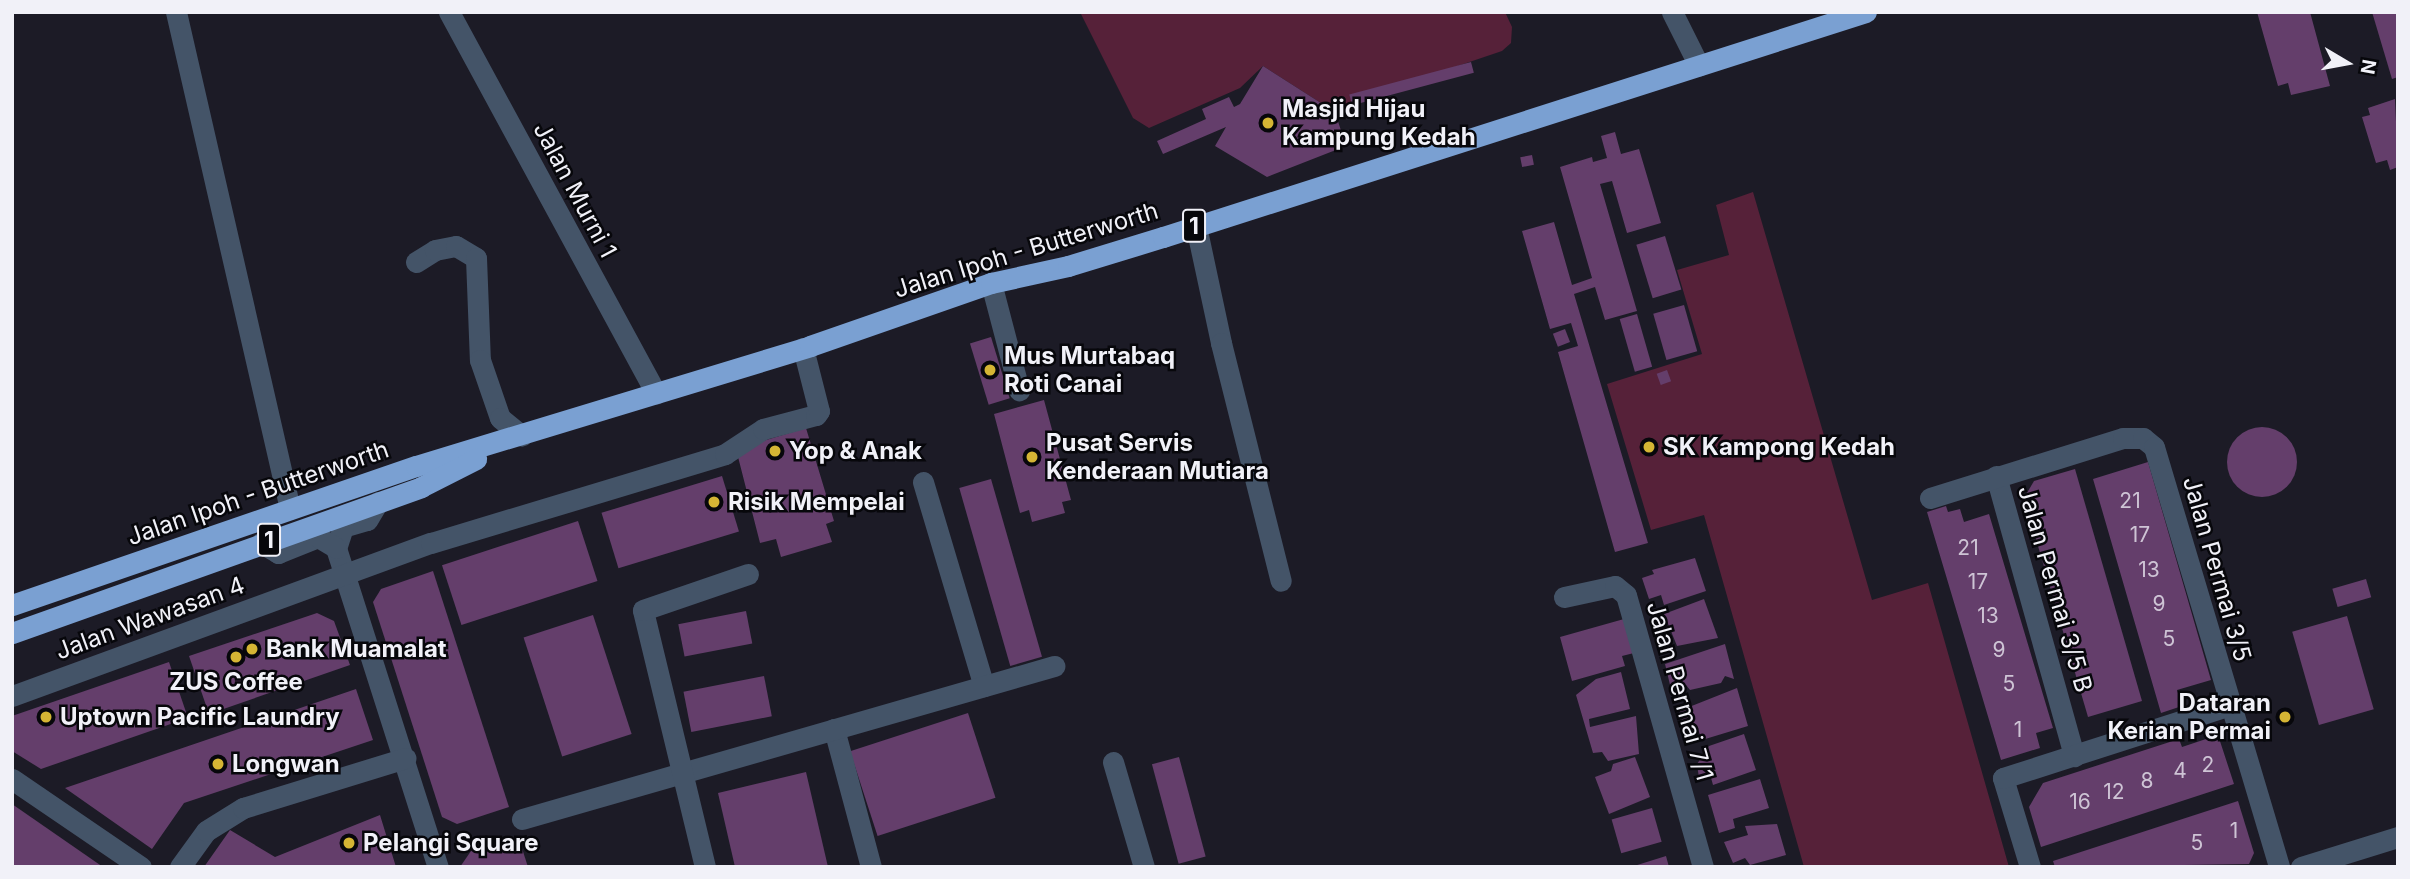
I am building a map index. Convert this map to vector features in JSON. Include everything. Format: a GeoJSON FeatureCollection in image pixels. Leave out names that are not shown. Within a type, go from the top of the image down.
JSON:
{"type":"FeatureCollection","features":[{"type":"Feature","properties":{"kind":"highway","name":"Jalan Ipoh - Butterworth"},"geometry":{"type":"LineString","coordinates":[[12,604],[290,509],[803,348],[991,283],[1068,266],[1866,12]]}},
{"type":"Feature","properties":{"kind":"highway","name":"Jalan Ipoh - Butterworth"},"geometry":{"type":"LineString","coordinates":[[12,633],[421,486],[522,436]]}},
{"type":"Feature","properties":{"kind":"street"},"geometry":{"type":"LineString","coordinates":[[176,12],[290,509]]}},
{"type":"Feature","properties":{"kind":"street","name":"Jalan Murni 1"},"geometry":{"type":"LineString","coordinates":[[449,12],[656,394]]}},
{"type":"Feature","properties":{"kind":"street"},"geometry":{"type":"LineString","coordinates":[[1672,12],[1699,66]]}},
{"type":"Feature","properties":{"kind":"street"},"geometry":{"type":"LineString","coordinates":[[1196,226],[1281,581]]}},
{"type":"Feature","properties":{"kind":"street"},"geometry":{"type":"LineString","coordinates":[[416,262],[435,250],[456,246],[476,258],[478,352],[498,412],[522,436]]}},
{"type":"Feature","properties":{"kind":"street"},"geometry":{"type":"LineString","coordinates":[[991,283],[1019,390]]}},
{"type":"Feature","properties":{"kind":"street","name":"Jalan Wawasan 4"},"geometry":{"type":"LineString","coordinates":[[12,696],[345,574],[585,496],[725,454],[763,429],[818,413],[803,348]]}},
{"type":"Feature","properties":{"kind":"street","name":"Jalan Permai 3/5"},"geometry":{"type":"LineString","coordinates":[[1996,476],[2123,438],[2143,438],[2154,447],[2279,867]]}},
{"type":"Feature","properties":{"kind":"street"},"geometry":{"type":"LineString","coordinates":[[1930,498],[1996,476]]}},
{"type":"Feature","properties":{"kind":"street","name":"Jalan Permai 3/5 B"},"geometry":{"type":"LineString","coordinates":[[1996,476],[2074,755]]}},
{"type":"Feature","properties":{"kind":"street"},"geometry":{"type":"LineString","coordinates":[[923,482],[984,686]]}},
{"type":"Feature","properties":{"kind":"street"},"geometry":{"type":"LineString","coordinates":[[378,502],[367,520],[343,527],[336,548],[406,758],[438,867]]}},
{"type":"Feature","properties":{"kind":"street"},"geometry":{"type":"LineString","coordinates":[[261,543],[278,553],[318,537],[336,548]]}},
{"type":"Feature","properties":{"kind":"street"},"geometry":{"type":"LineString","coordinates":[[705,867],[685,772],[643,610],[748,574]]}},
{"type":"Feature","properties":{"kind":"street","name":"Jalan Permai 7/1"},"geometry":{"type":"LineString","coordinates":[[1563,597],[1615,586],[1626,595],[1703,867]]}},
{"type":"Feature","properties":{"kind":"street"},"geometry":{"type":"LineString","coordinates":[[522,819],[1054,666]]}},
{"type":"Feature","properties":{"kind":"street"},"geometry":{"type":"LineString","coordinates":[[2030,867],[2003,778],[2230,705]]}},
{"type":"Feature","properties":{"kind":"street"},"geometry":{"type":"LineString","coordinates":[[834,729],[871,867]]}},
{"type":"Feature","properties":{"kind":"street"},"geometry":{"type":"LineString","coordinates":[[180,867],[206,831],[243,808],[406,758]]}},
{"type":"Feature","properties":{"kind":"street"},"geometry":{"type":"LineString","coordinates":[[1113,762],[1144,867]]}},
{"type":"Feature","properties":{"kind":"street"},"geometry":{"type":"LineString","coordinates":[[12,779],[141,867]]}},
{"type":"Feature","properties":{"kind":"street"},"geometry":{"type":"LineString","coordinates":[[2301,867],[2338,847],[2398,837]]}},
{"type":"Feature","properties":{"kind":"shaded area"},"geometry":{"type":"Polygon","coordinates":[[[1080,12],[1505,12],[1512,27],[1511,43],[1502,51],[1351,102],[1335,112],[1263,66],[1240,88],[1149,128],[1133,118],[1080,12]]]}},
{"type":"Feature","properties":{"kind":"shaded area"},"geometry":{"type":"Polygon","coordinates":[[[1753,192],[1872,600],[1928,583],[2009,867],[1804,867],[1704,515],[1651,530],[1607,384],[1702,354],[1677,270],[1729,255],[1716,205],[1753,192]]]}},
{"type":"Feature","properties":{"kind":"building"},"geometry":{"type":"Polygon","coordinates":[[[2257,12],[2310,12],[2330,86],[2291,95],[2288,83],[2278,86],[2257,12]]]}},
{"type":"Feature","properties":{"kind":"building"},"geometry":{"type":"Polygon","coordinates":[[[2372,12],[2398,12],[2398,77],[2392,79],[2372,12]]]}},
{"type":"Feature","properties":{"kind":"building"},"geometry":{"type":"Polygon","coordinates":[[[1471,62],[1474,73],[1352,105],[1349,95],[1471,62]]]}},
{"type":"Feature","properties":{"kind":"building","name":"Masjid Hijau Kampung Kedah"},"geometry":{"type":"Polygon","coordinates":[[[1263,66],[1335,112],[1346,146],[1267,177],[1215,146],[1226,127],[1163,154],[1157,141],[1206,119],[1202,109],[1229,97],[1234,107],[1240,104],[1263,66]]]}},
{"type":"Feature","properties":{"kind":"building"},"geometry":{"type":"Polygon","coordinates":[[[2395,99],[2398,167],[2390,170],[2387,160],[2376,163],[2362,117],[2370,115],[2368,108],[2395,99]]]}},
{"type":"Feature","properties":{"kind":"building"},"geometry":{"type":"Polygon","coordinates":[[[1615,132],[1621,154],[1639,149],[1661,223],[1627,233],[1612,181],[1600,184],[1637,311],[1605,320],[1595,287],[1574,294],[1648,543],[1615,552],[1558,352],[1578,346],[1571,323],[1550,329],[1522,231],[1554,222],[1572,285],[1592,278],[1560,167],[1592,157],[1593,162],[1607,158],[1601,136],[1615,132]]]}},
{"type":"Feature","properties":{"kind":"building"},"geometry":{"type":"Polygon","coordinates":[[[1532,155],[1534,165],[1522,167],[1520,157],[1532,155]]]}},
{"type":"Feature","properties":{"kind":"building"},"geometry":{"type":"Polygon","coordinates":[[[1665,236],[1681,290],[1653,298],[1636,245],[1665,236]]]}},
{"type":"Feature","properties":{"kind":"building"},"geometry":{"type":"Polygon","coordinates":[[[1684,305],[1697,351],[1666,360],[1653,314],[1684,305]]]}},
{"type":"Feature","properties":{"kind":"building"},"geometry":{"type":"Polygon","coordinates":[[[1637,314],[1652,367],[1635,372],[1620,319],[1637,314]]]}},
{"type":"Feature","properties":{"kind":"building"},"geometry":{"type":"Polygon","coordinates":[[[1565,329],[1570,342],[1558,347],[1553,334],[1565,329]]]}},
{"type":"Feature","properties":{"kind":"building","name":"Mus Murtabaq Roti Canai"},"geometry":{"type":"Polygon","coordinates":[[[991,337],[1010,398],[989,405],[970,343],[991,337]]]}},
{"type":"Feature","properties":{"kind":"building"},"geometry":{"type":"Polygon","coordinates":[[[1667,370],[1671,381],[1661,385],[1657,374],[1667,370]]]}},
{"type":"Feature","properties":{"kind":"building","name":"Pusat Servis Kenderaan Mutiara"},"geometry":{"type":"Polygon","coordinates":[[[1044,400],[1071,500],[1062,502],[1065,513],[1032,522],[1029,510],[1020,513],[994,414],[1044,400]]]}},
{"type":"Feature","properties":{"kind":"building"},"geometry":{"type":"Polygon","coordinates":[[[2262,427],[2287,437],[2297,462],[2287,487],[2262,497],[2237,487],[2227,462],[2237,437],[2262,427]]]}},
{"type":"Feature","properties":{"kind":"building"},"geometry":{"type":"Polygon","coordinates":[[[806,428],[834,521],[826,524],[832,542],[781,557],[776,539],[760,543],[736,449],[806,428]]]}},
{"type":"Feature","properties":{"kind":"building"},"geometry":{"type":"Polygon","coordinates":[[[2148,462],[2211,680],[2177,690],[2182,706],[2161,713],[2093,479],[2148,462]]]}},
{"type":"Feature","properties":{"kind":"building"},"geometry":{"type":"Polygon","coordinates":[[[2075,469],[2142,701],[2088,717],[2024,498],[2034,481],[2075,469]]]}},
{"type":"Feature","properties":{"kind":"building"},"geometry":{"type":"Polygon","coordinates":[[[722,476],[739,531],[618,568],[602,513],[722,476]]]}},
{"type":"Feature","properties":{"kind":"building"},"geometry":{"type":"Polygon","coordinates":[[[991,479],[1042,657],[1010,666],[959,488],[991,479]]]}},
{"type":"Feature","properties":{"kind":"building"},"geometry":{"type":"Polygon","coordinates":[[[1946,506],[1948,512],[1960,509],[1964,522],[1989,514],[2053,728],[2036,733],[2040,748],[2001,760],[1927,512],[1946,506]]]}},
{"type":"Feature","properties":{"kind":"building"},"geometry":{"type":"Polygon","coordinates":[[[578,521],[597,581],[461,625],[442,565],[578,521]]]}},
{"type":"Feature","properties":{"kind":"building"},"geometry":{"type":"Polygon","coordinates":[[[1695,558],[1706,591],[1664,605],[1661,595],[1649,599],[1642,578],[1654,574],[1652,570],[1695,558]]]}},
{"type":"Feature","properties":{"kind":"building"},"geometry":{"type":"Polygon","coordinates":[[[433,571],[509,807],[457,824],[442,817],[373,602],[381,589],[433,571]]]}},
{"type":"Feature","properties":{"kind":"building"},"geometry":{"type":"Polygon","coordinates":[[[2366,579],[2371,597],[2338,607],[2332,589],[2366,579]]]}},
{"type":"Feature","properties":{"kind":"building"},"geometry":{"type":"Polygon","coordinates":[[[1704,599],[1718,638],[1677,646],[1664,614],[1704,599]]]}},
{"type":"Feature","properties":{"kind":"building"},"geometry":{"type":"Polygon","coordinates":[[[746,611],[752,643],[685,657],[678,624],[746,611]]]}},
{"type":"Feature","properties":{"kind":"building"},"geometry":{"type":"Polygon","coordinates":[[[317,613],[334,621],[350,665],[209,714],[189,656],[317,613]]]}},
{"type":"Feature","properties":{"kind":"building"},"geometry":{"type":"Polygon","coordinates":[[[593,615],[632,734],[562,756],[524,638],[593,615]]]}},
{"type":"Feature","properties":{"kind":"building"},"geometry":{"type":"Polygon","coordinates":[[[2347,616],[2374,709],[2319,725],[2292,632],[2347,616]]]}},
{"type":"Feature","properties":{"kind":"building"},"geometry":{"type":"Polygon","coordinates":[[[1624,619],[1634,653],[1622,656],[1625,666],[1572,681],[1560,637],[1624,619]]]}},
{"type":"Feature","properties":{"kind":"building"},"geometry":{"type":"Polygon","coordinates":[[[1725,644],[1734,679],[1725,676],[1721,683],[1690,690],[1686,685],[1671,689],[1665,664],[1725,644]]]}},
{"type":"Feature","properties":{"kind":"building"},"geometry":{"type":"Polygon","coordinates":[[[169,662],[188,718],[41,769],[12,751],[12,716],[169,662]]]}},
{"type":"Feature","properties":{"kind":"building"},"geometry":{"type":"Polygon","coordinates":[[[1621,672],[1630,709],[1589,719],[1590,727],[1636,716],[1639,754],[1608,761],[1602,752],[1593,753],[1576,695],[1596,679],[1621,672]]]}},
{"type":"Feature","properties":{"kind":"building"},"geometry":{"type":"Polygon","coordinates":[[[764,676],[772,716],[691,732],[684,692],[764,676]]]}},
{"type":"Feature","properties":{"kind":"building"},"geometry":{"type":"Polygon","coordinates":[[[1737,688],[1748,726],[1702,740],[1699,732],[1687,736],[1679,711],[1737,688]]]}},
{"type":"Feature","properties":{"kind":"building","name":"Longwan"},"geometry":{"type":"Polygon","coordinates":[[[356,689],[373,740],[184,803],[152,849],[65,788],[356,689]]]}},
{"type":"Feature","properties":{"kind":"building"},"geometry":{"type":"Polygon","coordinates":[[[968,713],[996,798],[878,836],[850,751],[968,713]]]}},
{"type":"Feature","properties":{"kind":"building"},"geometry":{"type":"Polygon","coordinates":[[[1744,734],[1756,770],[1713,785],[1710,774],[1699,778],[1697,764],[1709,746],[1744,734]]]}},
{"type":"Feature","properties":{"kind":"building"},"geometry":{"type":"Polygon","coordinates":[[[2218,735],[2234,784],[2041,847],[2029,807],[2043,783],[2179,739],[2182,747],[2218,735]]]}},
{"type":"Feature","properties":{"kind":"building"},"geometry":{"type":"Polygon","coordinates":[[[1179,757],[1206,856],[1179,864],[1152,764],[1179,757]]]}},
{"type":"Feature","properties":{"kind":"building"},"geometry":{"type":"Polygon","coordinates":[[[1635,757],[1650,797],[1609,814],[1595,777],[1611,771],[1613,764],[1635,757]]]}},
{"type":"Feature","properties":{"kind":"building"},"geometry":{"type":"Polygon","coordinates":[[[806,772],[828,867],[735,867],[718,793],[806,772]]]}},
{"type":"Feature","properties":{"kind":"building"},"geometry":{"type":"Polygon","coordinates":[[[1760,779],[1769,808],[1733,819],[1735,828],[1719,833],[1708,795],[1760,779]]]}},
{"type":"Feature","properties":{"kind":"building"},"geometry":{"type":"Polygon","coordinates":[[[2238,801],[2254,853],[2249,864],[2055,867],[2053,861],[2238,801]]]}},
{"type":"Feature","properties":{"kind":"building"},"geometry":{"type":"Polygon","coordinates":[[[12,804],[103,867],[12,867],[12,804]]]}},
{"type":"Feature","properties":{"kind":"building"},"geometry":{"type":"Polygon","coordinates":[[[1652,808],[1662,842],[1621,853],[1612,820],[1652,808]]]}},
{"type":"Feature","properties":{"kind":"building","name":"Pelangi Square"},"geometry":{"type":"Polygon","coordinates":[[[380,815],[396,867],[204,867],[230,830],[275,857],[380,815]]]}},
{"type":"Feature","properties":{"kind":"building"},"geometry":{"type":"Polygon","coordinates":[[[1777,824],[1786,855],[1750,865],[1745,858],[1733,863],[1724,842],[1748,835],[1745,826],[1777,824]]]}},
{"type":"Feature","properties":{"kind":"building"},"geometry":{"type":"Polygon","coordinates":[[[518,836],[528,867],[460,867],[471,851],[518,836]]]}},
{"type":"Feature","properties":{"kind":"building"},"geometry":{"type":"Polygon","coordinates":[[[1666,856],[1669,867],[1634,867],[1634,866],[1666,856]]]}},
{"type":"Feature","properties":{"kind":"place","name":"Masjid Hijau Kampung Kedah"},"geometry":{"type":"Point","coordinates":[1268,123]}},
{"type":"Feature","properties":{"kind":"place","name":"Mus Murtabaq Roti Canai"},"geometry":{"type":"Point","coordinates":[990,370]}},
{"type":"Feature","properties":{"kind":"place","name":"SK Kampong Kedah"},"geometry":{"type":"Point","coordinates":[1649,447]}},
{"type":"Feature","properties":{"kind":"place","name":"Yop & Anak"},"geometry":{"type":"Point","coordinates":[775,451]}},
{"type":"Feature","properties":{"kind":"place","name":"Pusat Servis Kenderaan Mutiara"},"geometry":{"type":"Point","coordinates":[1032,457]}},
{"type":"Feature","properties":{"kind":"place","name":"Risik Mempelai"},"geometry":{"type":"Point","coordinates":[714,502]}},
{"type":"Feature","properties":{"kind":"place","name":"Bank Muamalat"},"geometry":{"type":"Point","coordinates":[252,649]}},
{"type":"Feature","properties":{"kind":"place","name":"ZUS Coffee"},"geometry":{"type":"Point","coordinates":[236,657]}},
{"type":"Feature","properties":{"kind":"place","name":"Uptown Pacific Laundry"},"geometry":{"type":"Point","coordinates":[46,717]}},
{"type":"Feature","properties":{"kind":"place","name":"Dataran Kerian Permai"},"geometry":{"type":"Point","coordinates":[2285,717]}},
{"type":"Feature","properties":{"kind":"place","name":"Longwan"},"geometry":{"type":"Point","coordinates":[218,764]}},
{"type":"Feature","properties":{"kind":"place","name":"Pelangi Square"},"geometry":{"type":"Point","coordinates":[349,843]}}]}
